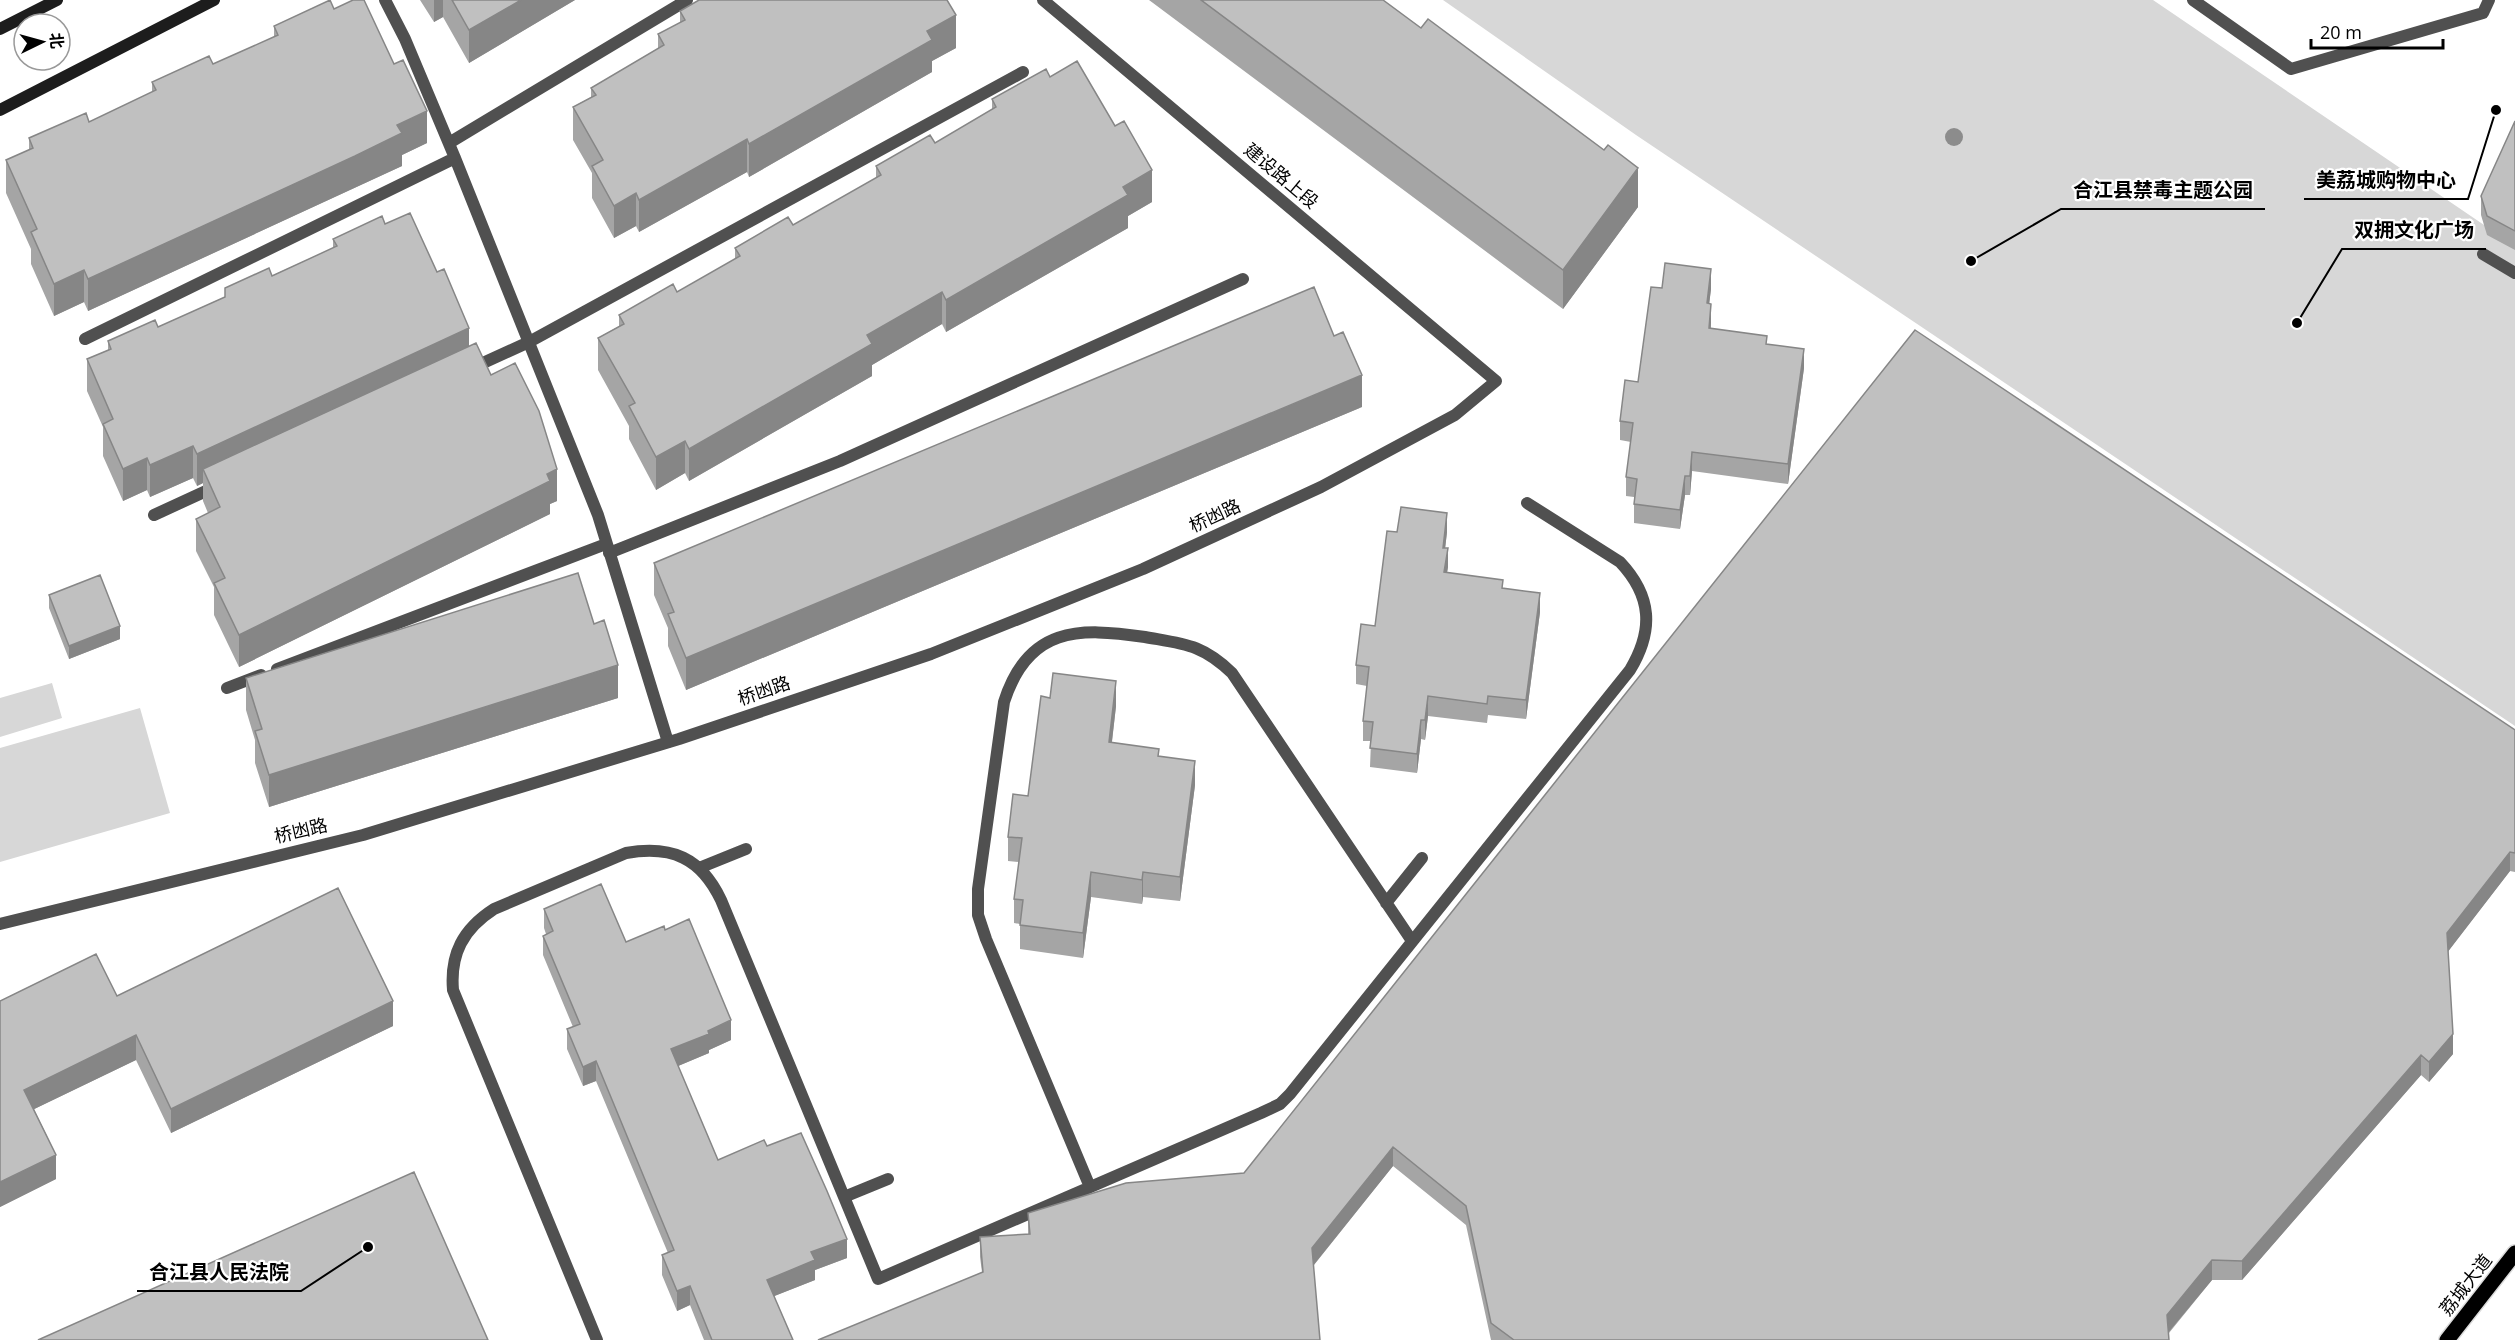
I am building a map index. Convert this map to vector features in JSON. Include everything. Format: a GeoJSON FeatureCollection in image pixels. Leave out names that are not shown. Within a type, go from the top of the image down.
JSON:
{"type":"FeatureCollection","features":[{"type":"Feature","properties":{"kind":"main road"},"geometry":{"type":"LineString","coordinates":[[0,29],[57,0]]}},
{"type":"Feature","properties":{"kind":"main road"},"geometry":{"type":"LineString","coordinates":[[0,110],[214,0]]}},
{"type":"Feature","properties":{"kind":"main road","name":"荔城大道"},"geometry":{"type":"LineString","coordinates":[[2447,1340],[2515,1253]]}},
{"type":"Feature","properties":{"kind":"street"},"geometry":{"type":"LineString","coordinates":[[385,0],[405,39],[455,158],[598,515],[668,742]]}},
{"type":"Feature","properties":{"kind":"street"},"geometry":{"type":"LineString","coordinates":[[449,144],[687,0]]}},
{"type":"Feature","properties":{"kind":"street","name":"建设路上段"},"geometry":{"type":"LineString","coordinates":[[1043,0],[1496,381]]}},
{"type":"Feature","properties":{"kind":"street"},"geometry":{"type":"LineString","coordinates":[[2193,0],[2291,69],[2483,13],[2489,0]]}},
{"type":"Feature","properties":{"kind":"street"},"geometry":{"type":"LineString","coordinates":[[465,372],[529,342],[1023,72]]}},
{"type":"Feature","properties":{"kind":"street"},"geometry":{"type":"LineString","coordinates":[[85,339],[455,158]]}},
{"type":"Feature","properties":{"kind":"street"},"geometry":{"type":"LineString","coordinates":[[2483,255],[2515,273]]}},
{"type":"Feature","properties":{"kind":"street"},"geometry":{"type":"LineString","coordinates":[[227,688],[840,461],[1243,279]]}},
{"type":"Feature","properties":{"kind":"street","name":"桥凼路"},"geometry":{"type":"LineString","coordinates":[[0,924],[363,835],[668,742],[931,654],[1143,569],[1321,488],[1455,415],[1496,381]]}},
{"type":"Feature","properties":{"kind":"street"},"geometry":{"type":"LineString","coordinates":[[154,515],[229,480]]}},
{"type":"Feature","properties":{"kind":"street"},"geometry":{"type":"LineString","coordinates":[[597,1340],[453,990],[453,959],[468,930],[479,918],[494,909],[626,853],[646,850],[666,851],[684,857],[699,868],[712,882],[721,900],[878,1279],[1280,1104],[1630,670],[1645,640],[1646,608],[1641,591],[1632,575],[1620,562],[1527,503]]}},
{"type":"Feature","properties":{"kind":"street"},"geometry":{"type":"LineString","coordinates":[[1090,1187],[978,915],[978,889],[1004,702],[1010,682],[1022,664],[1037,649],[1069,634],[1104,631],[1189,644],[1212,655],[1232,673],[1412,941]]}},
{"type":"Feature","properties":{"kind":"street"},"geometry":{"type":"LineString","coordinates":[[699,868],[746,849]]}},
{"type":"Feature","properties":{"kind":"street"},"geometry":{"type":"LineString","coordinates":[[1386,903],[1422,858]]}},
{"type":"Feature","properties":{"kind":"street"},"geometry":{"type":"LineString","coordinates":[[844,1197],[888,1179]]}},
{"type":"Feature","properties":{"kind":"shaded area"},"geometry":{"type":"Polygon","coordinates":[[[1443,0],[2153,0],[2515,246],[2515,726],[1636,135],[1443,0]]]}},
{"type":"Feature","properties":{"kind":"shaded area"},"geometry":{"type":"Polygon","coordinates":[[[52,683],[62,718],[0,737],[0,698],[52,683]]]}},
{"type":"Feature","properties":{"kind":"shaded area"},"geometry":{"type":"Polygon","coordinates":[[[140,708],[170,813],[0,862],[0,748],[140,708]]]}},
{"type":"Feature","properties":{"kind":"building"},"geometry":{"type":"Polygon","coordinates":[[[330,0],[334,9],[353,0],[364,0],[394,64],[403,60],[427,111],[397,125],[402,133],[355,156],[88,279],[84,270],[54,284],[31,232],[37,229],[6,160],[33,148],[29,138],[86,113],[89,122],[156,90],[152,82],[209,56],[213,64],[278,35],[274,26],[330,0]]]}},
{"type":"Feature","properties":{"kind":"building"},"geometry":{"type":"Polygon","coordinates":[[[452,0],[521,0],[469,30],[452,0]]]}},
{"type":"Feature","properties":{"kind":"building"},"geometry":{"type":"Polygon","coordinates":[[[699,0],[947,0],[956,15],[927,31],[932,40],[749,144],[747,139],[639,200],[636,193],[614,206],[592,166],[603,160],[573,107],[596,95],[591,88],[664,45],[658,34],[685,20],[680,11],[699,0]]]}},
{"type":"Feature","properties":{"kind":"building"},"geometry":{"type":"Polygon","coordinates":[[[1201,0],[1383,0],[1421,28],[1428,19],[1604,150],[1608,145],[1638,168],[1563,270],[1201,0]]]}},
{"type":"Feature","properties":{"kind":"building"},"geometry":{"type":"Polygon","coordinates":[[[1077,61],[1115,126],[1124,121],[1152,170],[1123,187],[1128,195],[946,300],[942,292],[867,335],[872,344],[689,449],[685,441],[656,457],[629,406],[635,403],[598,338],[624,324],[619,315],[673,284],[677,292],[740,256],[735,248],[788,217],[793,225],[881,175],[876,166],[930,135],[935,143],[996,107],[992,99],[1046,69],[1050,77],[1077,61]]]}},
{"type":"Feature","properties":{"kind":"building"},"geometry":{"type":"Polygon","coordinates":[[[2515,121],[2515,231],[2487,216],[2481,196],[2515,121]]]}},
{"type":"Feature","properties":{"kind":"building"},"geometry":{"type":"Polygon","coordinates":[[[410,213],[437,272],[444,269],[469,328],[197,454],[193,446],[150,465],[147,458],[123,469],[103,424],[113,419],[87,359],[111,349],[108,341],[155,320],[158,327],[225,297],[225,288],[269,268],[272,276],[337,246],[333,239],[382,216],[385,224],[410,213]]]}},
{"type":"Feature","properties":{"kind":"building"},"geometry":{"type":"Polygon","coordinates":[[[1665,263],[1711,269],[1707,303],[1711,304],[1709,328],[1767,336],[1766,344],[1804,349],[1788,464],[1692,452],[1690,476],[1685,476],[1680,510],[1634,504],[1637,479],[1626,477],[1633,423],[1620,421],[1625,380],[1638,382],[1651,287],[1662,288],[1665,263]]]}},
{"type":"Feature","properties":{"kind":"building"},"geometry":{"type":"Polygon","coordinates":[[[1314,287],[1334,336],[1343,332],[1362,375],[686,658],[668,614],[674,612],[654,563],[1314,287]]]}},
{"type":"Feature","properties":{"kind":"building"},"geometry":{"type":"Polygon","coordinates":[[[1915,330],[2515,730],[2515,853],[2510,852],[2447,933],[2453,1034],[2429,1062],[2421,1055],[2242,1261],[2212,1260],[2167,1315],[2169,1340],[1514,1340],[1491,1323],[1466,1206],[1393,1147],[1312,1248],[1320,1340],[818,1340],[983,1272],[980,1237],[1030,1234],[1028,1213],[1126,1183],[1244,1173],[1915,330]]]}},
{"type":"Feature","properties":{"kind":"building"},"geometry":{"type":"Polygon","coordinates":[[[476,343],[491,375],[515,363],[539,411],[557,469],[547,474],[550,481],[239,635],[214,583],[225,578],[196,519],[220,507],[203,469],[476,343]]]}},
{"type":"Feature","properties":{"kind":"building"},"geometry":{"type":"Polygon","coordinates":[[[1401,507],[1447,513],[1443,548],[1448,548],[1444,572],[1503,580],[1502,588],[1540,593],[1526,700],[1488,696],[1487,704],[1428,696],[1425,720],[1421,720],[1417,754],[1370,748],[1373,722],[1363,721],[1369,667],[1356,665],[1361,624],[1375,626],[1387,531],[1397,532],[1401,507]]]}},
{"type":"Feature","properties":{"kind":"building"},"geometry":{"type":"Polygon","coordinates":[[[578,573],[594,624],[604,620],[618,665],[269,775],[255,731],[262,729],[246,678],[578,573]]]}},
{"type":"Feature","properties":{"kind":"building"},"geometry":{"type":"Polygon","coordinates":[[[100,575],[120,626],[69,646],[49,595],[100,575]]]}},
{"type":"Feature","properties":{"kind":"building"},"geometry":{"type":"Polygon","coordinates":[[[1053,673],[1116,681],[1109,742],[1159,749],[1158,756],[1195,761],[1180,877],[1143,872],[1142,880],[1091,872],[1083,933],[1020,925],[1023,900],[1014,899],[1022,838],[1008,837],[1013,794],[1028,796],[1041,696],[1050,698],[1053,673]]]}},
{"type":"Feature","properties":{"kind":"building"},"geometry":{"type":"Polygon","coordinates":[[[601,884],[626,942],[664,926],[665,930],[689,919],[731,1020],[708,1031],[709,1034],[671,1049],[718,1160],[764,1140],[767,1146],[801,1133],[827,1191],[847,1239],[811,1252],[815,1260],[767,1280],[793,1340],[712,1340],[690,1286],[677,1291],[662,1255],[674,1250],[596,1061],[583,1067],[567,1029],[580,1024],[543,936],[553,931],[544,909],[601,884]]]}},
{"type":"Feature","properties":{"kind":"building"},"geometry":{"type":"Polygon","coordinates":[[[338,888],[393,1001],[171,1109],[136,1035],[24,1090],[56,1155],[0,1182],[0,1001],[96,954],[117,996],[338,888]]]}},
{"type":"Feature","properties":{"kind":"building"},"geometry":{"type":"Polygon","coordinates":[[[414,1172],[488,1340],[38,1340],[414,1172]]]}},
{"type":"Feature","properties":{"kind":"place","name":"美荔城购物中心"},"geometry":{"type":"Point","coordinates":[2496,110]}},
{"type":"Feature","properties":{"kind":"place","name":"合江县禁毒主题公园"},"geometry":{"type":"Point","coordinates":[1971,261]}},
{"type":"Feature","properties":{"kind":"place","name":"双拥文化广场"},"geometry":{"type":"Point","coordinates":[2297,323]}},
{"type":"Feature","properties":{"kind":"place","name":"合江县人民法院"},"geometry":{"type":"Point","coordinates":[368,1247]}}]}
